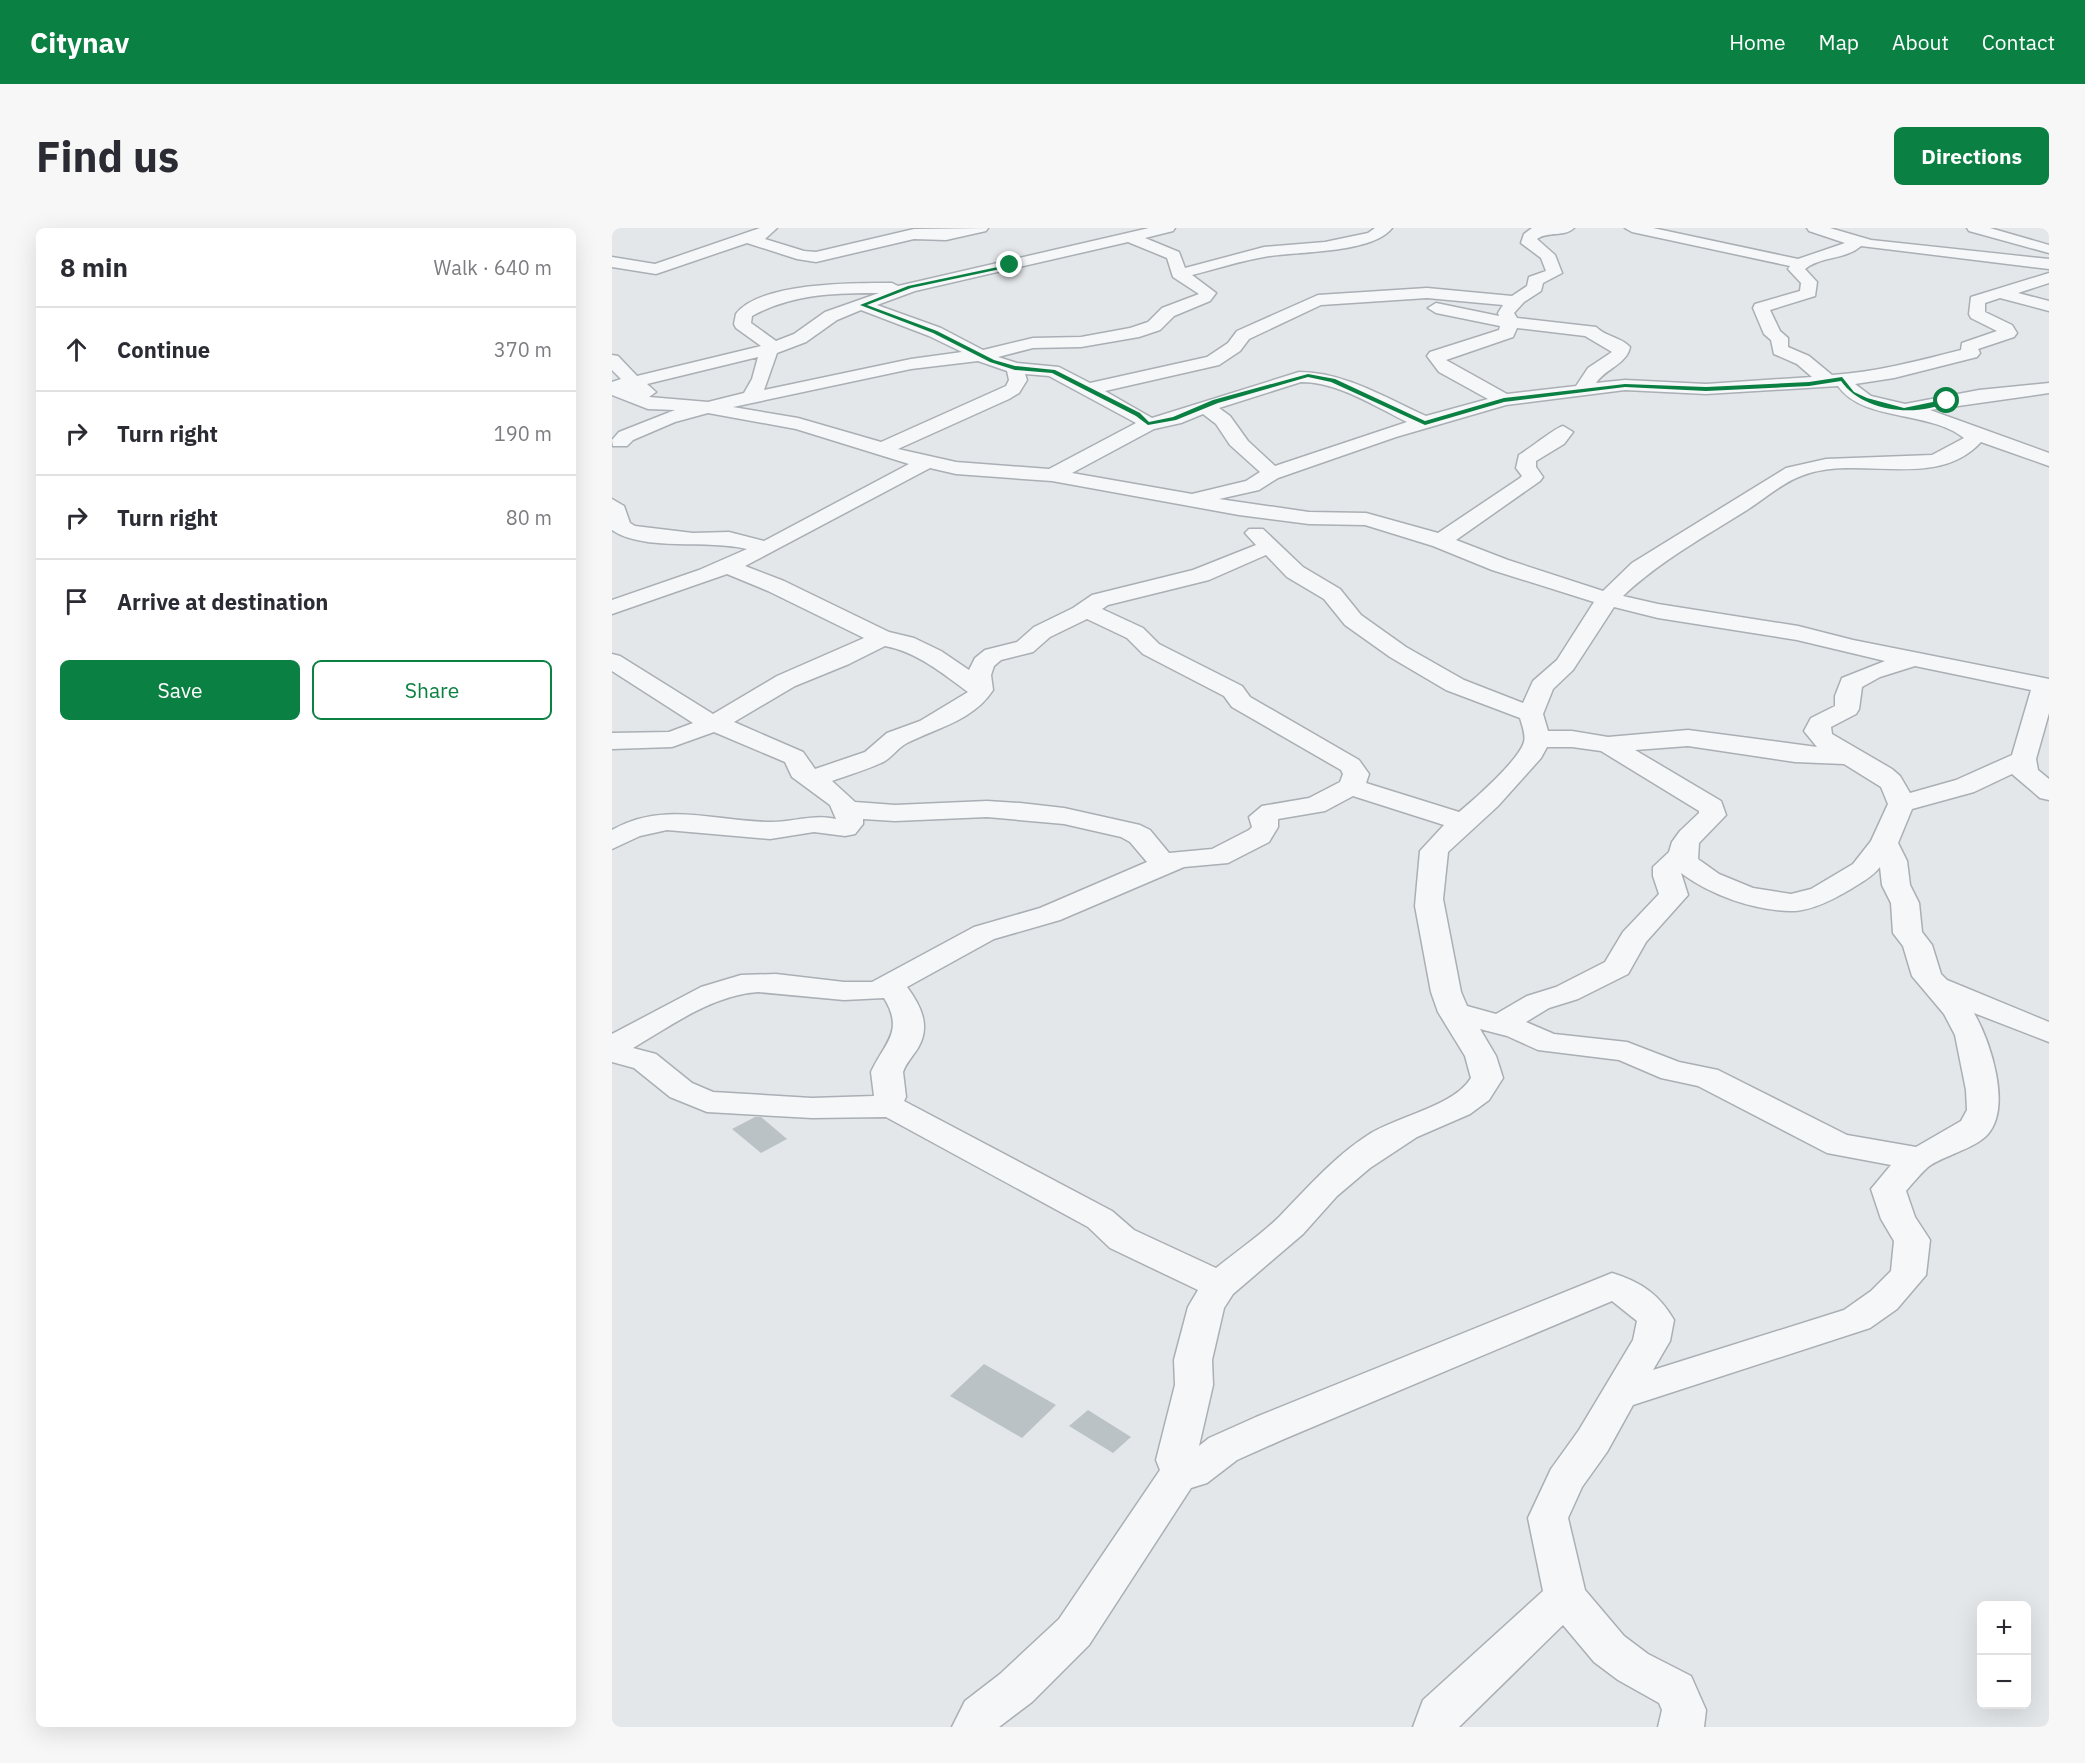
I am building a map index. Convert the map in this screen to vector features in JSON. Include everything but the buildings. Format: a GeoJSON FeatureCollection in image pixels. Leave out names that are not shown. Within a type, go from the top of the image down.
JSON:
{"type":"FeatureCollection","features":[{"type":"Feature","properties":{"kind":"street"},"geometry":{"type":"LineString","coordinates":[[765,231],[753,240],[816,257],[914,234],[953,235],[981,228]]}},
{"type":"Feature","properties":{"kind":"street"},"geometry":{"type":"LineString","coordinates":[[618,390],[770,349],[800,338],[831,316],[910,287],[1121,236],[1168,228]]}},
{"type":"Feature","properties":{"kind":"street"},"geometry":{"type":"LineString","coordinates":[[1179,274],[1264,252],[1325,247],[1373,236],[1385,228]]}},
{"type":"Feature","properties":{"kind":"street"},"geometry":{"type":"LineString","coordinates":[[1504,400],[1445,368],[1436,356],[1440,352],[1507,333],[1510,321],[1506,313],[1522,294],[1535,288],[1535,280],[1554,273],[1545,251],[1529,243],[1529,237],[1539,230],[1567,228]]}},
{"type":"Feature","properties":{"kind":"street"},"geometry":{"type":"LineString","coordinates":[[1632,228],[1801,264]]}},
{"type":"Feature","properties":{"kind":"street"},"geometry":{"type":"LineString","coordinates":[[1814,228],[1842,237],[2049,264]]}},
{"type":"Feature","properties":{"kind":"street"},"geometry":{"type":"LineString","coordinates":[[1842,237],[1863,228]]}},
{"type":"Feature","properties":{"kind":"street"},"geometry":{"type":"LineString","coordinates":[[1974,228],[2049,250]]}},
{"type":"Feature","properties":{"kind":"street"},"geometry":{"type":"LineString","coordinates":[[612,262],[656,269],[705,250],[765,231]]}},
{"type":"Feature","properties":{"kind":"street"},"geometry":{"type":"LineString","coordinates":[[620,442],[631,434],[668,418],[705,407],[911,364],[984,355],[1024,345],[1081,342],[1147,329],[1168,312],[1204,298],[1208,293],[1179,274],[1174,255],[1121,236]]}},
{"type":"Feature","properties":{"kind":"street"},"geometry":{"type":"LineString","coordinates":[[1842,237],[1854,245],[1801,264],[1796,269],[1809,282],[1809,293],[1765,306],[1761,311],[1766,316],[1773,334],[1779,338],[1780,350],[1803,360],[1865,400],[1965,429],[2049,460]]}},
{"type":"Feature","properties":{"kind":"street"},"geometry":{"type":"LineString","coordinates":[[1186,500],[1252,486],[1271,474],[1425,423],[1504,400],[1625,386],[1706,389],[1809,384],[1894,373],[1960,357],[1971,353],[1968,347],[2003,337],[2008,333],[2006,329],[1977,314],[1977,300],[2049,278]]}},
{"type":"Feature","properties":{"kind":"street"},"geometry":{"type":"LineString","coordinates":[[751,398],[761,379],[770,344],[765,339],[748,332],[742,324],[744,314],[771,298],[788,293],[834,288],[910,287]]}},
{"type":"Feature","properties":{"kind":"street"},"geometry":{"type":"LineString","coordinates":[[1052,475],[1148,424],[1174,419],[1210,387],[1243,335],[1310,302],[1427,293],[1515,302]]}},
{"type":"Feature","properties":{"kind":"street"},"geometry":{"type":"LineString","coordinates":[[1999,293],[2049,306]]}},
{"type":"Feature","properties":{"kind":"street"},"geometry":{"type":"LineString","coordinates":[[1390,296],[1472,318],[1590,331],[1597,338],[1621,346],[1620,354],[1594,372],[1581,392]]}},
{"type":"Feature","properties":{"kind":"street"},"geometry":{"type":"LineString","coordinates":[[862,305],[935,332],[992,361],[1015,368],[1053,371],[1138,415],[1148,424]]}},
{"type":"Feature","properties":{"kind":"street"},"geometry":{"type":"LineString","coordinates":[[612,360],[618,390]]}},
{"type":"Feature","properties":{"kind":"street"},"geometry":{"type":"LineString","coordinates":[[881,449],[1013,389],[1018,380],[1015,368]]}},
{"type":"Feature","properties":{"kind":"street"},"geometry":{"type":"LineString","coordinates":[[1089,389],[1210,387],[1308,375],[1333,381],[1425,423]]}},
{"type":"Feature","properties":{"kind":"street"},"geometry":{"type":"LineString","coordinates":[[1210,387],[1237,441],[1263,462],[1271,474]]}},
{"type":"Feature","properties":{"kind":"street"},"geometry":{"type":"LineString","coordinates":[[1904,410],[1979,396],[2049,388]]}},
{"type":"Feature","properties":{"kind":"street"},"geometry":{"type":"LineString","coordinates":[[618,390],[648,403],[705,407],[798,424],[926,463],[988,472],[1052,475],[1186,500],[1309,518],[1366,519],[1441,541],[1500,565],[1607,599],[1658,611],[1798,633],[2047,686],[2023,759],[2025,773],[2049,792]]}},
{"type":"Feature","properties":{"kind":"street"},"geometry":{"type":"LineString","coordinates":[[1180,1472],[1176,1460],[1194,1385],[1193,1360],[1206,1307],[1220,1285],[1291,1226],[1325,1188],[1380,1143],[1458,1107],[1478,1093],[1488,1078],[1486,1064],[1453,1012],[1440,969],[1438,946],[1430,915],[1429,890],[1435,865],[1434,851],[1447,836],[1466,823],[1515,774],[1532,753],[1534,727],[1542,686],[1571,656],[1589,631],[1607,599],[1640,568],[1793,472],[1805,468],[1843,465],[1934,461],[1947,457],[1970,443],[1975,436],[1965,429]]}},
{"type":"Feature","properties":{"kind":"street"},"geometry":{"type":"LineString","coordinates":[[1441,541],[1479,513],[1526,484],[1533,477],[1526,468],[1526,459],[1557,440],[1563,432]]}},
{"type":"Feature","properties":{"kind":"street"},"geometry":{"type":"LineString","coordinates":[[612,607],[726,566],[767,548],[876,487],[926,463]]}},
{"type":"Feature","properties":{"kind":"street"},"geometry":{"type":"LineString","coordinates":[[1252,486],[1248,510],[1257,536],[1294,572],[1332,594],[1362,627],[1398,652],[1534,727],[1572,739],[1608,745],[1688,738],[1795,754],[1851,756]]}},
{"type":"Feature","properties":{"kind":"street"},"geometry":{"type":"LineString","coordinates":[[612,505],[617,510],[621,535],[693,539],[729,538],[767,548]]}},
{"type":"Feature","properties":{"kind":"street"},"geometry":{"type":"LineString","coordinates":[[812,779],[874,757],[896,738],[929,726],[965,705],[976,698],[981,690],[979,675],[983,663],[993,655],[1025,647],[1042,632],[1086,610],[1100,600],[1201,575],[1268,547]]}},
{"type":"Feature","properties":{"kind":"street"},"geometry":{"type":"LineString","coordinates":[[726,566],[776,586],[882,638],[906,643],[933,656],[981,690]]}},
{"type":"Feature","properties":{"kind":"street"},"geometry":{"type":"LineString","coordinates":[[612,1047],[709,995],[739,984],[786,983],[860,993],[879,990],[984,933],[1050,914],[1179,859],[1224,854],[1259,836],[1265,827],[1262,817],[1271,812],[1316,805],[1351,787],[1356,774],[1350,765],[1241,702],[1233,691],[1151,649],[1135,633],[1086,610]]}},
{"type":"Feature","properties":{"kind":"street"},"geometry":{"type":"LineString","coordinates":[[612,741],[672,739],[713,724],[786,681],[841,659],[882,638]]}},
{"type":"Feature","properties":{"kind":"street"},"geometry":{"type":"LineString","coordinates":[[1608,745],[1712,807],[1713,815],[1684,841],[1681,849],[1684,863],[1709,880],[1746,894],[1791,903],[1821,895],[1863,870],[1884,843],[1901,804],[1893,783],[1872,767],[1823,741],[1817,731],[1820,723],[1847,709],[1847,696],[1851,683],[1872,672],[1914,659]]}},
{"type":"Feature","properties":{"kind":"street"},"geometry":{"type":"LineString","coordinates":[[612,661],[713,724],[794,757],[800,764],[801,772],[843,801],[849,810],[850,824],[845,828],[817,824],[781,831],[674,819],[643,825],[612,841]]}},
{"type":"Feature","properties":{"kind":"street"},"geometry":{"type":"LineString","coordinates":[[1901,804],[1965,786],[2023,759]]}},
{"type":"Feature","properties":{"kind":"street"},"geometry":{"type":"LineString","coordinates":[[1351,787],[1466,823]]}},
{"type":"Feature","properties":{"kind":"street"},"geometry":{"type":"LineString","coordinates":[[849,810],[895,813],[987,809],[1064,816],[1130,831],[1140,836],[1164,864]]}},
{"type":"Feature","properties":{"kind":"street"},"geometry":{"type":"LineString","coordinates":[[1453,1012],[1500,1024],[1549,1042],[1627,1052],[1672,1071],[1707,1077],[1839,1145],[1917,1158],[1928,1155],[1975,1128],[1983,1110],[1982,1090],[1971,1035],[1957,1010],[1928,976],[1917,945],[1908,933],[1905,903],[1896,885],[1893,861],[1884,843]]}},
{"type":"Feature","properties":{"kind":"street"},"geometry":{"type":"LineString","coordinates":[[1500,1024],[1538,1002],[1567,993],[1617,968],[1633,938],[1674,895],[1667,876],[1667,867],[1682,856]]}},
{"type":"Feature","properties":{"kind":"street"},"geometry":{"type":"LineString","coordinates":[[883,1106],[890,1097],[886,1077],[888,1068],[905,1046],[908,1036],[908,1009],[890,984]]}},
{"type":"Feature","properties":{"kind":"street"},"geometry":{"type":"LineString","coordinates":[[1935,985],[2049,1033]]}},
{"type":"Feature","properties":{"kind":"street"},"geometry":{"type":"LineString","coordinates":[[612,1052],[645,1061],[681,1089],[707,1102],[812,1108],[883,1106],[898,1110],[1100,1219],[1122,1239],[1220,1285]]}},
{"type":"Feature","properties":{"kind":"street"},"geometry":{"type":"LineString","coordinates":[[1620,1395],[1814,1334],[1857,1318],[1884,1300],[1908,1275],[1912,1240],[1898,1219],[1888,1190],[1917,1158]]}},
{"type":"Feature","properties":{"kind":"street"},"geometry":{"type":"LineString","coordinates":[[1180,1472],[1193,1472],[1223,1449],[1270,1428],[1612,1286],[1647,1305],[1656,1320],[1651,1341],[1620,1395],[1565,1479],[1548,1518],[1565,1597],[1609,1649],[1633,1667],[1675,1690],[1684,1710],[1681,1727]]}},
{"type":"Feature","properties":{"kind":"street"},"geometry":{"type":"LineString","coordinates":[[975,1727],[981,1715],[1016,1688],[1074,1632],[1180,1472]]}},
{"type":"Feature","properties":{"kind":"street"},"geometry":{"type":"LineString","coordinates":[[1436,1727],[1439,1714],[1565,1597]]}},
{"type":"Feature","properties":{"kind":"route"},"geometry":{"type":"LineString","coordinates":[[1010,265],[910,287],[862,305],[942,335],[992,361],[1015,368],[1042,368],[1053,371],[1138,415],[1148,424],[1174,419],[1206,408],[1215,402],[1308,375],[1333,381],[1425,423],[1493,402],[1625,386],[1706,389],[1809,384],[1842,379],[1852,393],[1865,400],[1904,410],[1947,401]]}}]}
